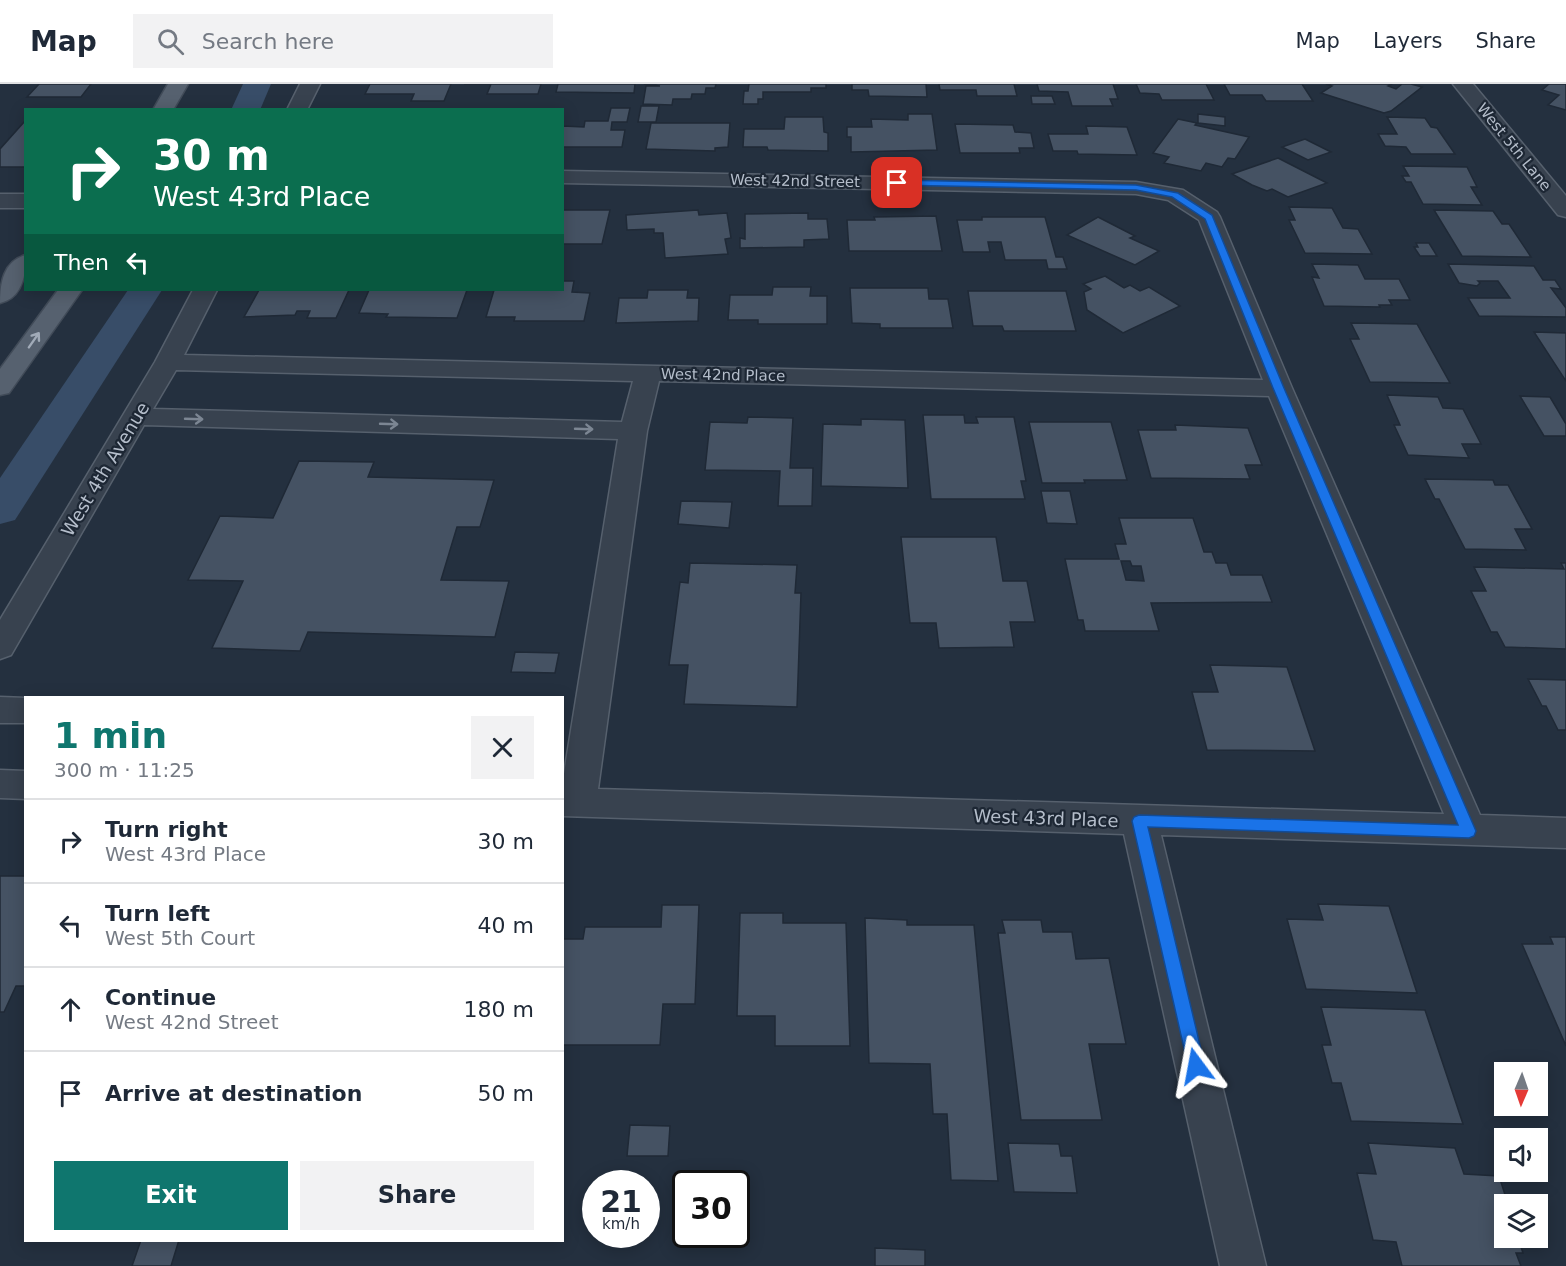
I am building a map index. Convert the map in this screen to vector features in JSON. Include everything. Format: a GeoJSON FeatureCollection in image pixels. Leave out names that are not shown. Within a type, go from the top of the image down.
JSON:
{"type":"FeatureCollection","features":[{"type":"Feature","properties":{"kind":"main road"},"geometry":{"type":"LineString","coordinates":[[164,108],[178,84]]}},
{"type":"Feature","properties":{"kind":"main road"},"geometry":{"type":"LineString","coordinates":[[0,296],[24,265]]}},
{"type":"Feature","properties":{"kind":"main road"},"geometry":{"type":"LineString","coordinates":[[0,387],[69,291]]}},
{"type":"Feature","properties":{"kind":"street"},"geometry":{"type":"LineString","coordinates":[[298,108],[310,84]]}},
{"type":"Feature","properties":{"kind":"street","name":"West 5th Lane"},"geometry":{"type":"LineString","coordinates":[[1463,84],[1566,210]]}},
{"type":"Feature","properties":{"kind":"street","name":"West 42nd Street"},"geometry":{"type":"LineString","coordinates":[[564,177],[1136,188],[1175,195],[1209,217],[1279,388],[1469,831]]}},
{"type":"Feature","properties":{"kind":"street"},"geometry":{"type":"LineString","coordinates":[[0,201],[24,201]]}},
{"type":"Feature","properties":{"kind":"street","name":"West 4th Avenue"},"geometry":{"type":"LineString","coordinates":[[0,647],[168,362],[204,291]]}},
{"type":"Feature","properties":{"kind":"street","name":"West 42nd Place"},"geometry":{"type":"LineString","coordinates":[[168,362],[1279,388]]}},
{"type":"Feature","properties":{"kind":"street"},"geometry":{"type":"LineString","coordinates":[[570,802],[575,724],[633,431],[648,373]]}},
{"type":"Feature","properties":{"kind":"street"},"geometry":{"type":"LineString","coordinates":[[135,417],[633,431]]}},
{"type":"Feature","properties":{"kind":"street"},"geometry":{"type":"LineString","coordinates":[[0,710],[24,710]]}},
{"type":"Feature","properties":{"kind":"street"},"geometry":{"type":"LineString","coordinates":[[0,784],[24,785]]}},
{"type":"Feature","properties":{"kind":"street","name":"West 43rd Place"},"geometry":{"type":"LineString","coordinates":[[570,802],[1566,833]]}},
{"type":"Feature","properties":{"kind":"street"},"geometry":{"type":"LineString","coordinates":[[1139,821],[1243,1266]]}},
{"type":"Feature","properties":{"kind":"building"},"geometry":{"type":"Polygon","coordinates":[[[39,84],[91,84],[81,97],[27,97],[39,84]]]}},
{"type":"Feature","properties":{"kind":"building"},"geometry":{"type":"Polygon","coordinates":[[[370,84],[451,84],[444,101],[411,101],[414,94],[365,94],[370,84]]]}},
{"type":"Feature","properties":{"kind":"building"},"geometry":{"type":"Polygon","coordinates":[[[491,84],[541,84],[538,94],[487,94],[491,84]]]}},
{"type":"Feature","properties":{"kind":"building"},"geometry":{"type":"Polygon","coordinates":[[[558,84],[635,84],[634,93],[556,92],[558,84]]]}},
{"type":"Feature","properties":{"kind":"building"},"geometry":{"type":"Polygon","coordinates":[[[644,84],[716,84],[715,88],[706,88],[705,94],[692,94],[691,99],[673,99],[672,105],[643,104],[646,86],[660,86],[644,84]]]}},
{"type":"Feature","properties":{"kind":"building"},"geometry":{"type":"Polygon","coordinates":[[[749,84],[826,84],[826,88],[811,88],[811,92],[763,92],[763,99],[758,99],[758,104],[743,104],[744,91],[748,91],[749,84]]]}},
{"type":"Feature","properties":{"kind":"building"},"geometry":{"type":"Polygon","coordinates":[[[852,84],[926,84],[927,97],[869,96],[868,90],[852,90],[852,84]]]}},
{"type":"Feature","properties":{"kind":"building"},"geometry":{"type":"Polygon","coordinates":[[[939,84],[1014,84],[1017,96],[977,96],[976,90],[940,90],[939,84]]]}},
{"type":"Feature","properties":{"kind":"building"},"geometry":{"type":"Polygon","coordinates":[[[1037,84],[1113,84],[1118,99],[1110,99],[1113,106],[1072,106],[1068,92],[1039,91],[1037,84]]]}},
{"type":"Feature","properties":{"kind":"building"},"geometry":{"type":"Polygon","coordinates":[[[1136,84],[1206,84],[1214,100],[1162,100],[1159,94],[1140,93],[1136,84]]]}},
{"type":"Feature","properties":{"kind":"building"},"geometry":{"type":"Polygon","coordinates":[[[1224,84],[1302,84],[1313,101],[1266,101],[1262,95],[1230,95],[1224,84]]]}},
{"type":"Feature","properties":{"kind":"building"},"geometry":{"type":"Polygon","coordinates":[[[1326,84],[1392,84],[1388,86],[1396,89],[1402,84],[1422,87],[1391,111],[1384,113],[1321,93],[1332,86],[1326,84]]]}},
{"type":"Feature","properties":{"kind":"building"},"geometry":{"type":"Polygon","coordinates":[[[1549,84],[1566,84],[1566,110],[1548,105],[1559,95],[1542,90],[1549,84]]]}},
{"type":"Feature","properties":{"kind":"building"},"geometry":{"type":"Polygon","coordinates":[[[1031,96],[1052,96],[1055,104],[1032,104],[1031,96]]]}},
{"type":"Feature","properties":{"kind":"building"},"geometry":{"type":"Polygon","coordinates":[[[641,106],[659,106],[656,122],[638,122],[641,106]]]}},
{"type":"Feature","properties":{"kind":"building"},"geometry":{"type":"Polygon","coordinates":[[[611,108],[630,108],[627,122],[612,122],[611,130],[625,130],[622,147],[564,147],[564,126],[584,127],[585,121],[608,121],[611,108]]]}},
{"type":"Feature","properties":{"kind":"building"},"geometry":{"type":"Polygon","coordinates":[[[908,114],[932,114],[937,150],[851,152],[851,137],[847,137],[847,127],[872,127],[871,119],[908,120],[908,114]]]}},
{"type":"Feature","properties":{"kind":"building"},"geometry":{"type":"Polygon","coordinates":[[[1198,114],[1225,117],[1225,126],[1198,123],[1198,114]]]}},
{"type":"Feature","properties":{"kind":"building"},"geometry":{"type":"Polygon","coordinates":[[[785,117],[823,117],[824,132],[828,133],[828,151],[768,150],[767,147],[743,147],[744,129],[784,129],[785,117]]]}},
{"type":"Feature","properties":{"kind":"building"},"geometry":{"type":"Polygon","coordinates":[[[1387,117],[1425,118],[1431,127],[1437,128],[1455,154],[1411,154],[1406,147],[1385,146],[1378,134],[1397,134],[1387,117]]]}},
{"type":"Feature","properties":{"kind":"building"},"geometry":{"type":"Polygon","coordinates":[[[1178,119],[1249,137],[1235,159],[1228,158],[1222,167],[1206,163],[1201,171],[1164,163],[1169,157],[1153,153],[1178,119]]]}},
{"type":"Feature","properties":{"kind":"building"},"geometry":{"type":"Polygon","coordinates":[[[24,122],[24,167],[0,167],[0,149],[24,122]]]}},
{"type":"Feature","properties":{"kind":"building"},"geometry":{"type":"Polygon","coordinates":[[[651,123],[730,123],[728,147],[715,148],[715,151],[646,149],[651,123]]]}},
{"type":"Feature","properties":{"kind":"building"},"geometry":{"type":"Polygon","coordinates":[[[955,124],[1013,125],[1015,132],[1031,133],[1034,148],[1019,148],[1020,153],[960,153],[955,124]]]}},
{"type":"Feature","properties":{"kind":"building"},"geometry":{"type":"Polygon","coordinates":[[[1086,126],[1127,127],[1137,155],[1078,154],[1077,151],[1053,151],[1048,134],[1088,134],[1086,126]]]}},
{"type":"Feature","properties":{"kind":"building"},"geometry":{"type":"Polygon","coordinates":[[[1305,139],[1331,152],[1308,160],[1282,147],[1305,139]]]}},
{"type":"Feature","properties":{"kind":"building"},"geometry":{"type":"Polygon","coordinates":[[[1278,158],[1327,183],[1288,197],[1272,189],[1267,191],[1252,185],[1232,174],[1278,158]]]}},
{"type":"Feature","properties":{"kind":"building"},"geometry":{"type":"Polygon","coordinates":[[[1403,166],[1467,167],[1477,187],[1471,187],[1482,205],[1423,204],[1411,182],[1406,182],[1402,176],[1409,176],[1403,166]]]}},
{"type":"Feature","properties":{"kind":"building"},"geometry":{"type":"Polygon","coordinates":[[[1289,207],[1332,208],[1343,228],[1358,229],[1372,254],[1305,253],[1289,220],[1295,220],[1289,207]]]}},
{"type":"Feature","properties":{"kind":"building"},"geometry":{"type":"Polygon","coordinates":[[[564,210],[610,210],[602,244],[564,244],[564,210]]]}},
{"type":"Feature","properties":{"kind":"building"},"geometry":{"type":"Polygon","coordinates":[[[698,210],[699,215],[727,213],[731,238],[725,239],[728,254],[665,258],[663,233],[654,233],[654,229],[627,230],[626,215],[698,210]]]}},
{"type":"Feature","properties":{"kind":"building"},"geometry":{"type":"Polygon","coordinates":[[[1434,210],[1493,211],[1502,224],[1509,224],[1531,257],[1462,256],[1434,210]]]}},
{"type":"Feature","properties":{"kind":"building"},"geometry":{"type":"Polygon","coordinates":[[[808,213],[808,219],[827,219],[829,239],[804,240],[804,247],[740,248],[740,238],[745,239],[745,214],[808,213]]]}},
{"type":"Feature","properties":{"kind":"building"},"geometry":{"type":"Polygon","coordinates":[[[936,216],[942,251],[849,251],[847,220],[936,216]]]}},
{"type":"Feature","properties":{"kind":"building"},"geometry":{"type":"Polygon","coordinates":[[[982,217],[1045,217],[1056,257],[1063,257],[1067,269],[1048,269],[1046,260],[1005,260],[1001,242],[988,242],[990,252],[963,252],[957,220],[982,220],[982,217]]]}},
{"type":"Feature","properties":{"kind":"building"},"geometry":{"type":"Polygon","coordinates":[[[1098,217],[1135,236],[1130,238],[1159,251],[1135,265],[1067,235],[1098,217]]]}},
{"type":"Feature","properties":{"kind":"building"},"geometry":{"type":"Polygon","coordinates":[[[1416,243],[1429,243],[1437,256],[1420,256],[1414,247],[1418,247],[1416,243]]]}},
{"type":"Feature","properties":{"kind":"building"},"geometry":{"type":"Polygon","coordinates":[[[1312,264],[1358,265],[1365,279],[1399,279],[1410,300],[1389,300],[1392,305],[1379,305],[1380,307],[1324,306],[1312,277],[1319,278],[1312,264]]]}},
{"type":"Feature","properties":{"kind":"building"},"geometry":{"type":"Polygon","coordinates":[[[1448,264],[1534,266],[1543,280],[1555,280],[1561,289],[1551,288],[1566,308],[1566,317],[1479,316],[1468,298],[1510,298],[1498,281],[1478,281],[1480,283],[1477,286],[1459,283],[1448,264]]]}},
{"type":"Feature","properties":{"kind":"building"},"geometry":{"type":"Polygon","coordinates":[[[1105,276],[1124,288],[1130,285],[1140,291],[1149,287],[1180,306],[1123,333],[1087,310],[1084,292],[1091,289],[1083,284],[1105,276]]]}},
{"type":"Feature","properties":{"kind":"building"},"geometry":{"type":"Polygon","coordinates":[[[564,281],[574,281],[572,292],[590,293],[584,321],[514,321],[515,317],[486,317],[494,291],[564,291],[564,281]]]}},
{"type":"Feature","properties":{"kind":"building"},"geometry":{"type":"Polygon","coordinates":[[[773,287],[811,287],[810,296],[827,296],[827,324],[758,324],[758,320],[728,320],[730,295],[772,295],[773,287]]]}},
{"type":"Feature","properties":{"kind":"building"},"geometry":{"type":"Polygon","coordinates":[[[850,288],[928,288],[929,299],[948,299],[953,328],[880,328],[880,324],[852,323],[850,288]]]}},
{"type":"Feature","properties":{"kind":"building"},"geometry":{"type":"Polygon","coordinates":[[[648,290],[688,290],[687,298],[699,298],[698,321],[616,323],[619,298],[647,298],[648,290]]]}},
{"type":"Feature","properties":{"kind":"building"},"geometry":{"type":"Polygon","coordinates":[[[258,291],[349,291],[336,318],[307,318],[310,311],[297,311],[295,315],[244,317],[258,291]]]}},
{"type":"Feature","properties":{"kind":"building"},"geometry":{"type":"Polygon","coordinates":[[[369,291],[467,291],[457,318],[386,317],[388,314],[359,313],[369,291]]]}},
{"type":"Feature","properties":{"kind":"building"},"geometry":{"type":"Polygon","coordinates":[[[968,291],[1066,291],[1076,331],[1004,331],[1002,326],[973,326],[968,291]]]}},
{"type":"Feature","properties":{"kind":"building"},"geometry":{"type":"Polygon","coordinates":[[[1351,323],[1417,324],[1450,383],[1370,382],[1350,339],[1359,339],[1351,323]]]}},
{"type":"Feature","properties":{"kind":"building"},"geometry":{"type":"Polygon","coordinates":[[[1534,332],[1566,333],[1566,381],[1534,332]]]}},
{"type":"Feature","properties":{"kind":"building"},"geometry":{"type":"Polygon","coordinates":[[[1387,395],[1438,397],[1443,408],[1463,409],[1481,444],[1462,444],[1469,458],[1408,455],[1394,425],[1400,425],[1387,395]]]}},
{"type":"Feature","properties":{"kind":"building"},"geometry":{"type":"Polygon","coordinates":[[[1520,396],[1550,397],[1566,424],[1566,436],[1544,436],[1520,396]]]}},
{"type":"Feature","properties":{"kind":"building"},"geometry":{"type":"Polygon","coordinates":[[[923,415],[964,415],[965,423],[978,423],[976,417],[1014,417],[1026,481],[1021,481],[1025,499],[931,499],[923,415]]]}},
{"type":"Feature","properties":{"kind":"building"},"geometry":{"type":"Polygon","coordinates":[[[748,417],[793,418],[790,468],[813,468],[812,506],[778,506],[780,471],[705,470],[710,422],[747,423],[748,417]]]}},
{"type":"Feature","properties":{"kind":"building"},"geometry":{"type":"Polygon","coordinates":[[[861,419],[905,420],[908,488],[821,486],[823,424],[861,425],[861,419]]]}},
{"type":"Feature","properties":{"kind":"building"},"geometry":{"type":"Polygon","coordinates":[[[1029,422],[1111,422],[1127,480],[1042,483],[1029,422]]]}},
{"type":"Feature","properties":{"kind":"building"},"geometry":{"type":"Polygon","coordinates":[[[1175,425],[1248,428],[1262,465],[1245,465],[1250,479],[1151,478],[1138,430],[1176,430],[1175,425]]]}},
{"type":"Feature","properties":{"kind":"building"},"geometry":{"type":"Polygon","coordinates":[[[299,461],[374,462],[368,477],[494,480],[480,527],[457,527],[441,580],[509,581],[495,637],[308,632],[300,651],[212,648],[243,581],[188,580],[220,516],[273,518],[299,461]]]}},
{"type":"Feature","properties":{"kind":"building"},"geometry":{"type":"Polygon","coordinates":[[[1425,479],[1493,480],[1495,485],[1508,485],[1532,529],[1515,529],[1526,550],[1465,549],[1439,499],[1435,499],[1425,479]]]}},
{"type":"Feature","properties":{"kind":"building"},"geometry":{"type":"Polygon","coordinates":[[[1041,491],[1070,491],[1077,524],[1047,523],[1041,491]]]}},
{"type":"Feature","properties":{"kind":"building"},"geometry":{"type":"Polygon","coordinates":[[[681,501],[732,502],[729,528],[678,524],[681,501]]]}},
{"type":"Feature","properties":{"kind":"building"},"geometry":{"type":"Polygon","coordinates":[[[1119,518],[1193,518],[1204,552],[1212,552],[1216,563],[1227,563],[1231,575],[1262,575],[1272,602],[1151,603],[1159,631],[1085,631],[1083,620],[1078,620],[1065,559],[1119,559],[1115,544],[1126,544],[1119,518]],[[1121,561],[1126,580],[1144,581],[1141,566],[1132,566],[1130,561],[1121,561]]]}},
{"type":"Feature","properties":{"kind":"building"},"geometry":{"type":"Polygon","coordinates":[[[901,537],[996,537],[1003,581],[1027,581],[1035,622],[1010,622],[1014,647],[939,648],[936,623],[910,623],[901,537]]]}},
{"type":"Feature","properties":{"kind":"building"},"geometry":{"type":"Polygon","coordinates":[[[690,563],[797,565],[795,593],[801,593],[797,707],[684,704],[688,665],[669,665],[680,582],[688,583],[690,563]]]}},
{"type":"Feature","properties":{"kind":"building"},"geometry":{"type":"Polygon","coordinates":[[[1561,563],[1566,563],[1566,649],[1505,647],[1497,632],[1491,632],[1471,591],[1486,591],[1474,567],[1564,569],[1561,563]]]}},
{"type":"Feature","properties":{"kind":"building"},"geometry":{"type":"Polygon","coordinates":[[[515,652],[559,653],[555,673],[511,672],[515,652]]]}},
{"type":"Feature","properties":{"kind":"building"},"geometry":{"type":"Polygon","coordinates":[[[1210,665],[1287,667],[1315,751],[1207,750],[1192,692],[1218,692],[1210,665]]]}},
{"type":"Feature","properties":{"kind":"building"},"geometry":{"type":"Polygon","coordinates":[[[1528,679],[1566,680],[1566,730],[1558,730],[1546,706],[1542,706],[1528,679]]]}},
{"type":"Feature","properties":{"kind":"building"},"geometry":{"type":"Polygon","coordinates":[[[0,876],[24,876],[24,986],[16,986],[4,1012],[0,1012],[0,876]]]}},
{"type":"Feature","properties":{"kind":"building"},"geometry":{"type":"Polygon","coordinates":[[[1318,904],[1389,906],[1417,993],[1306,989],[1287,919],[1323,920],[1318,904]]]}},
{"type":"Feature","properties":{"kind":"building"},"geometry":{"type":"Polygon","coordinates":[[[662,905],[699,905],[695,1004],[663,1004],[660,1045],[564,1045],[564,939],[583,939],[585,927],[661,927],[662,905]]]}},
{"type":"Feature","properties":{"kind":"building"},"geometry":{"type":"Polygon","coordinates":[[[740,913],[783,913],[783,923],[846,923],[850,1046],[775,1046],[775,1016],[737,1016],[740,913]]]}},
{"type":"Feature","properties":{"kind":"building"},"geometry":{"type":"Polygon","coordinates":[[[865,918],[907,920],[907,925],[974,925],[998,1181],[951,1180],[947,1114],[933,1114],[930,1064],[869,1063],[865,918]]]}},
{"type":"Feature","properties":{"kind":"building"},"geometry":{"type":"Polygon","coordinates":[[[1002,920],[1041,920],[1043,932],[1072,932],[1076,959],[1109,958],[1126,1044],[1089,1044],[1102,1120],[1021,1120],[998,933],[1005,933],[1002,920]]]}},
{"type":"Feature","properties":{"kind":"building"},"geometry":{"type":"Polygon","coordinates":[[[1550,937],[1566,937],[1566,1046],[1522,944],[1553,944],[1550,937]]]}},
{"type":"Feature","properties":{"kind":"building"},"geometry":{"type":"Polygon","coordinates":[[[1321,1007],[1425,1010],[1463,1124],[1351,1121],[1341,1083],[1332,1083],[1322,1045],[1331,1045],[1321,1007]]]}},
{"type":"Feature","properties":{"kind":"building"},"geometry":{"type":"Polygon","coordinates":[[[630,1125],[670,1126],[668,1156],[627,1156],[630,1125]]]}},
{"type":"Feature","properties":{"kind":"building"},"geometry":{"type":"Polygon","coordinates":[[[1008,1143],[1059,1144],[1061,1156],[1072,1156],[1077,1193],[1014,1192],[1008,1143]]]}},
{"type":"Feature","properties":{"kind":"building"},"geometry":{"type":"Polygon","coordinates":[[[1368,1143],[1455,1148],[1464,1174],[1494,1176],[1494,1182],[1501,1182],[1505,1194],[1494,1194],[1494,1248],[1521,1248],[1523,1253],[1516,1253],[1521,1266],[1402,1266],[1396,1242],[1373,1240],[1357,1173],[1376,1174],[1368,1143]]]}},
{"type":"Feature","properties":{"kind":"building"},"geometry":{"type":"Polygon","coordinates":[[[140,1242],[178,1242],[171,1266],[132,1266],[140,1242]]]}},
{"type":"Feature","properties":{"kind":"building"},"geometry":{"type":"Polygon","coordinates":[[[875,1248],[925,1250],[925,1266],[875,1266],[875,1248]]]}},
{"type":"Feature","properties":{"kind":"waterway"},"geometry":{"type":"LineString","coordinates":[[246,108],[257,84]]}},
{"type":"Feature","properties":{"kind":"waterway"},"geometry":{"type":"LineString","coordinates":[[0,510],[144,291]]}},
{"type":"Feature","properties":{"kind":"route"},"geometry":{"type":"LineString","coordinates":[[897,183],[1136,188],[1175,195],[1209,217],[1279,388],[1469,831],[1139,821],[1196,1066]]}}]}
